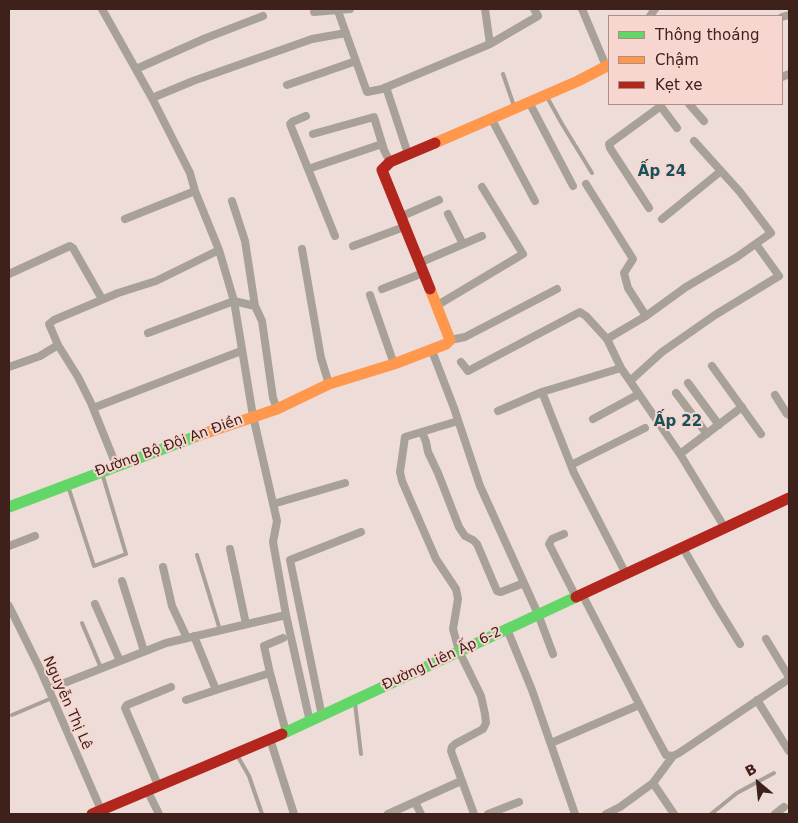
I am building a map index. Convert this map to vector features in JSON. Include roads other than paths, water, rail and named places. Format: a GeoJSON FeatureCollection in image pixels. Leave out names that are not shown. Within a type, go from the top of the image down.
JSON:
{"type":"FeatureCollection","features":[{"type":"Feature","properties":{"kind":"street"},"geometry":{"type":"LineString","coordinates":[[102,9],[152,98],[190,173],[219,250],[234,301],[253,416],[277,521],[273,542],[286,615],[310,722]]}},
{"type":"Feature","properties":{"kind":"street"},"geometry":{"type":"LineString","coordinates":[[314,12],[350,9]]}},
{"type":"Feature","properties":{"kind":"street"},"geometry":{"type":"LineString","coordinates":[[485,9],[490,44]]}},
{"type":"Feature","properties":{"kind":"street"},"geometry":{"type":"LineString","coordinates":[[338,10],[367,92],[386,87],[490,44],[538,16],[534,9]]}},
{"type":"Feature","properties":{"kind":"street"},"geometry":{"type":"LineString","coordinates":[[557,289],[465,337],[450,340],[382,170],[390,162],[578,81],[608,66],[582,9]]}},
{"type":"Feature","properties":{"kind":"street"},"geometry":{"type":"LineString","coordinates":[[136,70],[206,38],[263,16]]}},
{"type":"Feature","properties":{"kind":"street"},"geometry":{"type":"LineString","coordinates":[[152,98],[193,81],[312,39],[346,33]]}},
{"type":"Feature","properties":{"kind":"street"},"geometry":{"type":"LineString","coordinates":[[287,85],[356,61]]}},
{"type":"Feature","properties":{"kind":"street"},"geometry":{"type":"LineString","coordinates":[[386,87],[408,154]]}},
{"type":"Feature","properties":{"kind":"street"},"geometry":{"type":"LineString","coordinates":[[530,102],[573,186]]}},
{"type":"Feature","properties":{"kind":"street"},"geometry":{"type":"LineString","coordinates":[[649,208],[609,145],[612,140],[660,105],[677,128]]}},
{"type":"Feature","properties":{"kind":"street"},"geometry":{"type":"LineString","coordinates":[[690,105],[704,121]]}},
{"type":"Feature","properties":{"kind":"street"},"geometry":{"type":"LineString","coordinates":[[306,116],[290,122],[290,124],[335,236]]}},
{"type":"Feature","properties":{"kind":"street"},"geometry":{"type":"LineString","coordinates":[[313,134],[374,117],[382,144],[390,162]]}},
{"type":"Feature","properties":{"kind":"street"},"geometry":{"type":"LineString","coordinates":[[491,118],[535,201]]}},
{"type":"Feature","properties":{"kind":"street"},"geometry":{"type":"LineString","coordinates":[[607,339],[646,316],[686,287],[770,234],[740,192],[694,141]]}},
{"type":"Feature","properties":{"kind":"street"},"geometry":{"type":"LineString","coordinates":[[308,169],[382,144]]}},
{"type":"Feature","properties":{"kind":"street"},"geometry":{"type":"LineString","coordinates":[[662,219],[721,170]]}},
{"type":"Feature","properties":{"kind":"street"},"geometry":{"type":"LineString","coordinates":[[586,184],[633,259],[624,273],[628,288],[646,316]]}},
{"type":"Feature","properties":{"kind":"street"},"geometry":{"type":"LineString","coordinates":[[436,306],[523,254],[482,187]]}},
{"type":"Feature","properties":{"kind":"street"},"geometry":{"type":"LineString","coordinates":[[125,219],[196,191]]}},
{"type":"Feature","properties":{"kind":"street"},"geometry":{"type":"LineString","coordinates":[[354,246],[402,222],[438,200]]}},
{"type":"Feature","properties":{"kind":"street"},"geometry":{"type":"LineString","coordinates":[[232,201],[245,242],[255,306],[262,321],[273,398],[277,409]]}},
{"type":"Feature","properties":{"kind":"street"},"geometry":{"type":"LineString","coordinates":[[448,214],[463,244]]}},
{"type":"Feature","properties":{"kind":"street"},"geometry":{"type":"LineString","coordinates":[[382,289],[463,244],[482,236]]}},
{"type":"Feature","properties":{"kind":"street"},"geometry":{"type":"LineString","coordinates":[[630,381],[662,352],[715,315],[779,276],[756,244]]}},
{"type":"Feature","properties":{"kind":"street"},"geometry":{"type":"LineString","coordinates":[[9,274],[70,246],[73,248],[102,299]]}},
{"type":"Feature","properties":{"kind":"street"},"geometry":{"type":"LineString","coordinates":[[302,249],[321,358],[329,384]]}},
{"type":"Feature","properties":{"kind":"street"},"geometry":{"type":"LineString","coordinates":[[116,465],[93,408],[78,377],[58,345],[49,324],[102,299],[156,281],[219,250]]}},
{"type":"Feature","properties":{"kind":"street"},"geometry":{"type":"LineString","coordinates":[[370,295],[394,364]]}},
{"type":"Feature","properties":{"kind":"street"},"geometry":{"type":"LineString","coordinates":[[148,333],[234,301],[255,306]]}},
{"type":"Feature","properties":{"kind":"street"},"geometry":{"type":"LineString","coordinates":[[461,362],[465,369],[468,370],[580,312],[607,339],[621,368],[680,454],[725,528]]}},
{"type":"Feature","properties":{"kind":"street","name":"Đường Bộ Đội An Điền"},"geometry":{"type":"LineString","coordinates":[[9,507],[116,465],[277,409],[329,384],[432,351],[450,340]]}},
{"type":"Feature","properties":{"kind":"street"},"geometry":{"type":"LineString","coordinates":[[9,367],[40,356],[58,345]]}},
{"type":"Feature","properties":{"kind":"street"},"geometry":{"type":"LineString","coordinates":[[93,408],[242,351]]}},
{"type":"Feature","properties":{"kind":"street"},"geometry":{"type":"LineString","coordinates":[[432,351],[480,486],[538,614],[553,654]]}},
{"type":"Feature","properties":{"kind":"street"},"geometry":{"type":"LineString","coordinates":[[712,366],[762,434]]}},
{"type":"Feature","properties":{"kind":"street"},"geometry":{"type":"LineString","coordinates":[[498,411],[542,392],[621,368]]}},
{"type":"Feature","properties":{"kind":"street"},"geometry":{"type":"LineString","coordinates":[[688,383],[719,425]]}},
{"type":"Feature","properties":{"kind":"street"},"geometry":{"type":"LineString","coordinates":[[542,392],[571,465],[626,574]]}},
{"type":"Feature","properties":{"kind":"street"},"geometry":{"type":"LineString","coordinates":[[676,393],[708,434]]}},
{"type":"Feature","properties":{"kind":"street"},"geometry":{"type":"LineString","coordinates":[[592,419],[639,394]]}},
{"type":"Feature","properties":{"kind":"street"},"geometry":{"type":"LineString","coordinates":[[775,395],[789,415]]}},
{"type":"Feature","properties":{"kind":"street"},"geometry":{"type":"LineString","coordinates":[[680,454],[742,407]]}},
{"type":"Feature","properties":{"kind":"street"},"geometry":{"type":"LineString","coordinates":[[458,421],[404,438],[400,472],[402,481],[436,560],[458,592],[453,625],[459,651],[480,696],[486,723],[479,731],[452,747],[452,755],[474,814]]}},
{"type":"Feature","properties":{"kind":"street"},"geometry":{"type":"LineString","coordinates":[[571,465],[645,428]]}},
{"type":"Feature","properties":{"kind":"street"},"geometry":{"type":"LineString","coordinates":[[422,432],[428,452],[459,527],[465,536],[477,544],[498,591],[501,592],[524,583]]}},
{"type":"Feature","properties":{"kind":"street"},"geometry":{"type":"LineString","coordinates":[[273,504],[345,483]]}},
{"type":"Feature","properties":{"kind":"street","name":"Đường Liên Ấp 6-2"},"geometry":{"type":"LineString","coordinates":[[96,812],[310,722],[789,498]]}},
{"type":"Feature","properties":{"kind":"street"},"geometry":{"type":"LineString","coordinates":[[322,716],[290,560],[361,532]]}},
{"type":"Feature","properties":{"kind":"street"},"geometry":{"type":"LineString","coordinates":[[564,534],[552,539],[549,544],[666,754],[673,756]]}},
{"type":"Feature","properties":{"kind":"street"},"geometry":{"type":"LineString","coordinates":[[9,546],[35,536]]}},
{"type":"Feature","properties":{"kind":"street"},"geometry":{"type":"LineString","coordinates":[[230,548],[246,624]]}},
{"type":"Feature","properties":{"kind":"street"},"geometry":{"type":"LineString","coordinates":[[683,548],[740,644]]}},
{"type":"Feature","properties":{"kind":"street"},"geometry":{"type":"LineString","coordinates":[[163,567],[172,606],[190,637],[216,690]]}},
{"type":"Feature","properties":{"kind":"street"},"geometry":{"type":"LineString","coordinates":[[122,581],[144,651]]}},
{"type":"Feature","properties":{"kind":"street"},"geometry":{"type":"LineString","coordinates":[[95,604],[120,660]]}},
{"type":"Feature","properties":{"kind":"street","name":"Nguyễn Thị Lê"},"geometry":{"type":"LineString","coordinates":[[9,606],[52,698],[96,812]]}},
{"type":"Feature","properties":{"kind":"street"},"geometry":{"type":"LineString","coordinates":[[48,689],[166,643],[286,615]]}},
{"type":"Feature","properties":{"kind":"street"},"geometry":{"type":"LineString","coordinates":[[507,629],[551,743],[575,814]]}},
{"type":"Feature","properties":{"kind":"street"},"geometry":{"type":"LineString","coordinates":[[283,638],[265,645],[270,673],[286,732]]}},
{"type":"Feature","properties":{"kind":"street"},"geometry":{"type":"LineString","coordinates":[[606,814],[622,811],[653,783],[673,756],[789,678],[766,639]]}},
{"type":"Feature","properties":{"kind":"street"},"geometry":{"type":"LineString","coordinates":[[186,700],[270,673]]}},
{"type":"Feature","properties":{"kind":"street"},"geometry":{"type":"LineString","coordinates":[[158,785],[125,708],[127,705],[171,687]]}},
{"type":"Feature","properties":{"kind":"street"},"geometry":{"type":"LineString","coordinates":[[757,700],[789,752]]}},
{"type":"Feature","properties":{"kind":"street"},"geometry":{"type":"LineString","coordinates":[[551,743],[639,705]]}},
{"type":"Feature","properties":{"kind":"street"},"geometry":{"type":"LineString","coordinates":[[270,739],[294,814]]}},
{"type":"Feature","properties":{"kind":"street"},"geometry":{"type":"LineString","coordinates":[[388,814],[461,780]]}},
{"type":"Feature","properties":{"kind":"street"},"geometry":{"type":"LineString","coordinates":[[653,783],[674,814]]}},
{"type":"Feature","properties":{"kind":"street"},"geometry":{"type":"LineString","coordinates":[[147,790],[159,814]]}},
{"type":"Feature","properties":{"kind":"street"},"geometry":{"type":"LineString","coordinates":[[415,802],[421,814]]}},
{"type":"Feature","properties":{"kind":"street"},"geometry":{"type":"LineString","coordinates":[[488,814],[519,802]]}},
{"type":"Feature","properties":{"kind":"street"},"geometry":{"type":"LineString","coordinates":[[775,814],[784,807]]}},
{"type":"Feature","properties":{"kind":"lane"},"geometry":{"type":"LineString","coordinates":[[504,74],[515,108]]}},
{"type":"Feature","properties":{"kind":"lane"},"geometry":{"type":"LineString","coordinates":[[546,95],[592,173]]}},
{"type":"Feature","properties":{"kind":"lane"},"geometry":{"type":"LineString","coordinates":[[67,483],[94,566],[126,554],[101,471]]}},
{"type":"Feature","properties":{"kind":"lane"},"geometry":{"type":"LineString","coordinates":[[197,555],[220,630]]}},
{"type":"Feature","properties":{"kind":"lane"},"geometry":{"type":"LineString","coordinates":[[82,623],[100,668]]}},
{"type":"Feature","properties":{"kind":"lane"},"geometry":{"type":"LineString","coordinates":[[12,715],[52,698]]}},
{"type":"Feature","properties":{"kind":"lane"},"geometry":{"type":"LineString","coordinates":[[355,700],[361,754]]}},
{"type":"Feature","properties":{"kind":"lane"},"geometry":{"type":"LineString","coordinates":[[236,753],[249,776],[262,814]]}},
{"type":"Feature","properties":{"kind":"lane"},"geometry":{"type":"LineString","coordinates":[[711,814],[737,793],[774,772]]}},
{"type":"Feature","properties":{"kind":"district","name":"Ấp 24"},"geometry":{"type":"Point","coordinates":[662,172]}},
{"type":"Feature","properties":{"kind":"district","name":"Ấp 22"},"geometry":{"type":"Point","coordinates":[678,422]}}]}
